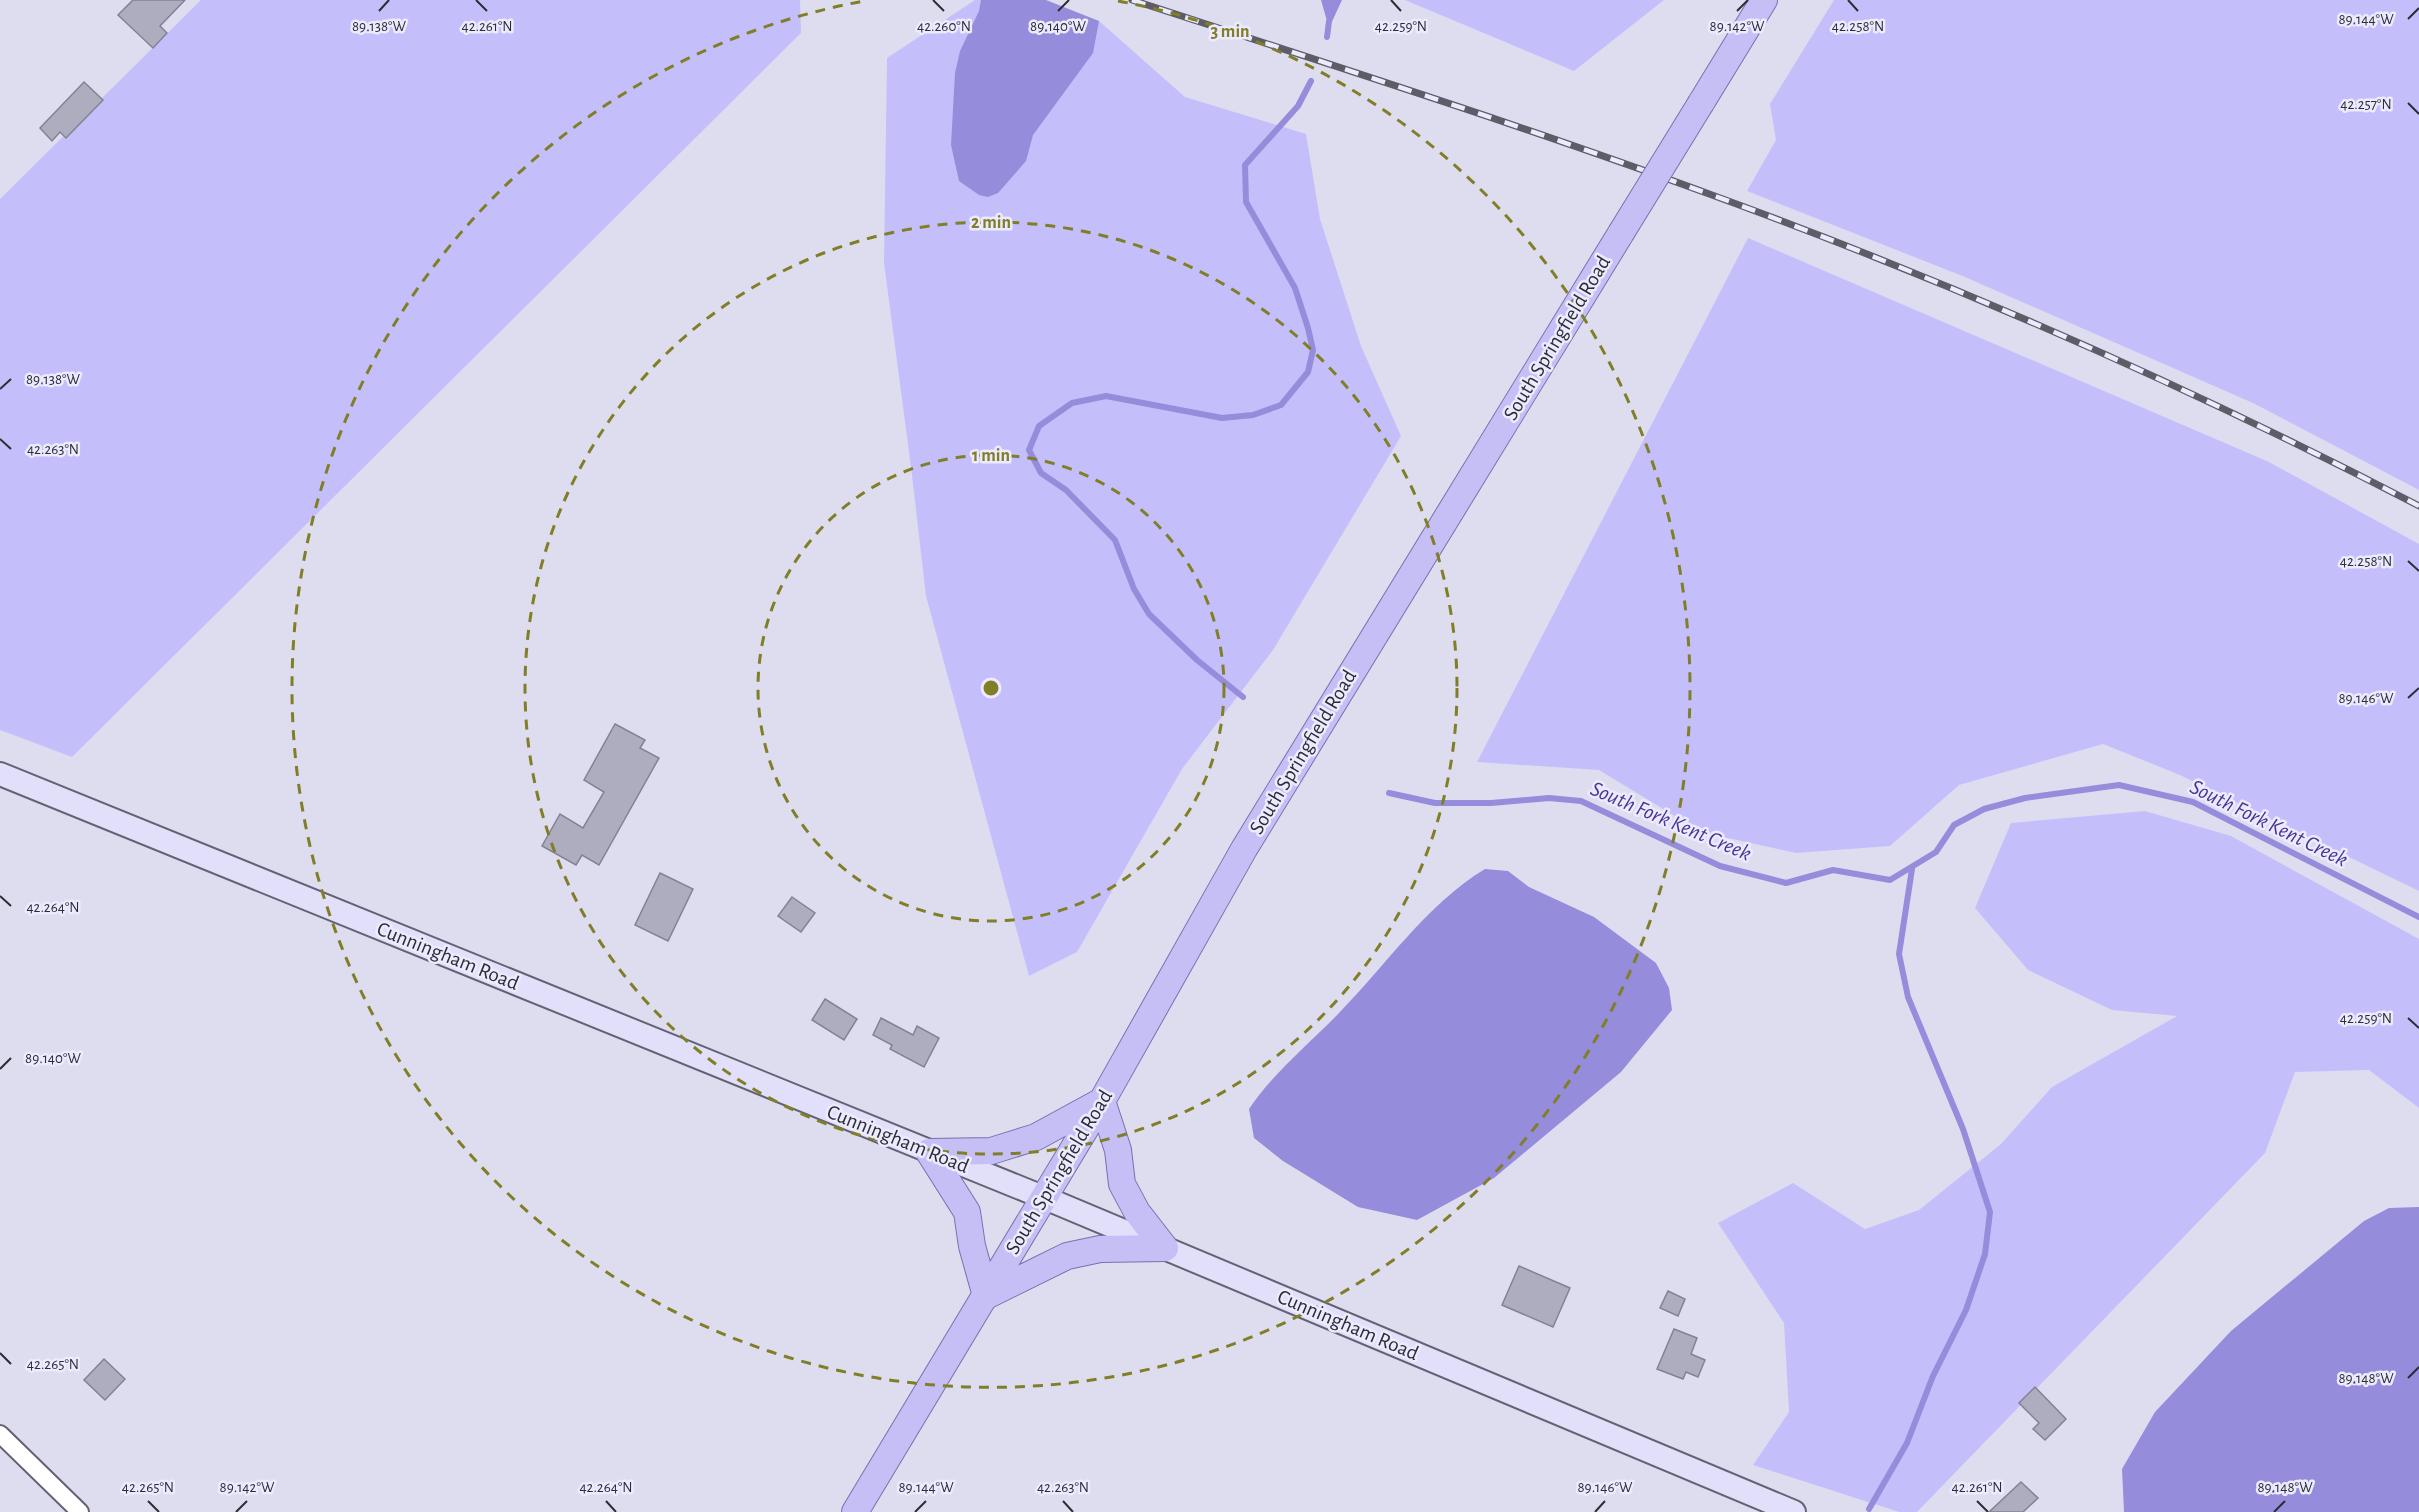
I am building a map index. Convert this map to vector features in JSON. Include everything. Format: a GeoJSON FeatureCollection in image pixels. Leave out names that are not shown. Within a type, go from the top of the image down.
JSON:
{"type":"FeatureCollection","features":[{"type":"Feature","properties":{"kind":"main road","name":"South Springfield Road"},"geometry":{"type":"LineString","coordinates":[[855,1512],[1102,1101],[1244,849],[1764,0]]}},
{"type":"Feature","properties":{"kind":"main road","name":"Cunningham Road"},"geometry":{"type":"LineString","coordinates":[[0,774],[1045,1198],[1794,1512]]}},
{"type":"Feature","properties":{"kind":"main road"},"geometry":{"type":"LineString","coordinates":[[929,1152],[991,1151],[1036,1137],[1102,1101],[1118,1150],[1122,1184],[1137,1212],[1165,1248]]}},
{"type":"Feature","properties":{"kind":"main road"},"geometry":{"type":"LineString","coordinates":[[929,1152],[967,1212],[972,1246],[986,1296],[1067,1256],[1100,1249],[1165,1248]]}},
{"type":"Feature","properties":{"kind":"street"},"geometry":{"type":"LineString","coordinates":[[0,1434],[80,1512]]}},
{"type":"Feature","properties":{"kind":"shaded area"},"geometry":{"type":"Polygon","coordinates":[[[201,0],[800,0],[801,33],[72,757],[0,730],[0,199],[201,0]]]}},
{"type":"Feature","properties":{"kind":"shaded area"},"geometry":{"type":"Polygon","coordinates":[[[975,0],[1038,0],[1099,21],[1185,97],[1306,134],[1320,219],[1361,346],[1401,436],[1273,650],[1182,769],[1077,952],[1029,976],[926,596],[884,263],[887,58],[975,0]]]}},
{"type":"Feature","properties":{"kind":"shaded area"},"geometry":{"type":"Polygon","coordinates":[[[981,0],[1046,0],[1099,21],[1093,53],[1033,135],[1026,161],[998,193],[988,197],[979,195],[959,181],[951,145],[955,73],[960,51],[979,11],[981,0]]]}},
{"type":"Feature","properties":{"kind":"shaded area"},"geometry":{"type":"Polygon","coordinates":[[[1321,0],[1342,0],[1329,28],[1321,0]]]}},
{"type":"Feature","properties":{"kind":"shaded area"},"geometry":{"type":"Polygon","coordinates":[[[1405,0],[1664,0],[1574,71],[1405,0]]]}},
{"type":"Feature","properties":{"kind":"shaded area"},"geometry":{"type":"Polygon","coordinates":[[[1834,0],[2419,0],[2419,490],[2253,403],[1965,277],[1747,191],[1776,140],[1770,104],[1834,0]]]}},
{"type":"Feature","properties":{"kind":"shaded area"},"geometry":{"type":"Polygon","coordinates":[[[1748,238],[2269,462],[2419,544],[2419,891],[2180,775],[2103,744],[1959,785],[1890,846],[1796,853],[1701,832],[1599,770],[1477,762],[1748,238]]]}},
{"type":"Feature","properties":{"kind":"shaded area"},"geometry":{"type":"Polygon","coordinates":[[[2145,811],[2231,836],[2419,939],[2419,1108],[2369,1070],[2295,1072],[2265,1153],[1917,1512],[1899,1512],[1753,1465],[1789,1412],[1784,1323],[1718,1223],[1793,1183],[1865,1229],[1919,1210],[2001,1144],[2052,1087],[2177,1016],[2112,1010],[2028,970],[1975,908],[2011,823],[2145,811]]]}},
{"type":"Feature","properties":{"kind":"shaded area"},"geometry":{"type":"Polygon","coordinates":[[[1485,869],[1508,871],[1529,887],[1594,917],[1656,963],[1669,988],[1672,1010],[1621,1072],[1494,1178],[1417,1220],[1358,1207],[1283,1161],[1254,1138],[1249,1109],[1280,1071],[1339,1013],[1426,917],[1464,883],[1485,869]]]}},
{"type":"Feature","properties":{"kind":"shaded area"},"geometry":{"type":"Polygon","coordinates":[[[2419,1207],[2419,1512],[2124,1512],[2122,1469],[2155,1412],[2231,1331],[2364,1221],[2389,1208],[2419,1207]]]}},
{"type":"Feature","properties":{"kind":"building"},"geometry":{"type":"Polygon","coordinates":[[[133,0],[185,0],[160,26],[167,33],[153,48],[118,15],[133,0]]]}},
{"type":"Feature","properties":{"kind":"building"},"geometry":{"type":"Polygon","coordinates":[[[84,82],[103,100],[66,138],[60,132],[52,141],[40,128],[84,82]]]}},
{"type":"Feature","properties":{"kind":"building"},"geometry":{"type":"Polygon","coordinates":[[[615,724],[645,740],[640,748],[659,758],[599,865],[582,855],[576,865],[542,846],[560,814],[583,828],[604,792],[584,780],[615,724]]]}},
{"type":"Feature","properties":{"kind":"building"},"geometry":{"type":"Polygon","coordinates":[[[660,873],[693,889],[668,941],[635,925],[660,873]]]}},
{"type":"Feature","properties":{"kind":"building"},"geometry":{"type":"Polygon","coordinates":[[[792,897],[815,913],[801,932],[778,916],[792,897]]]}},
{"type":"Feature","properties":{"kind":"building"},"geometry":{"type":"Polygon","coordinates":[[[825,999],[857,1019],[844,1040],[812,1020],[825,999]]]}},
{"type":"Feature","properties":{"kind":"building"},"geometry":{"type":"Polygon","coordinates":[[[881,1018],[913,1035],[917,1026],[939,1038],[924,1067],[890,1049],[892,1045],[873,1035],[881,1018]]]}},
{"type":"Feature","properties":{"kind":"building"},"geometry":{"type":"Polygon","coordinates":[[[1519,1266],[1570,1288],[1553,1327],[1502,1305],[1519,1266]]]}},
{"type":"Feature","properties":{"kind":"building"},"geometry":{"type":"Polygon","coordinates":[[[1668,1291],[1685,1299],[1678,1316],[1660,1308],[1668,1291]]]}},
{"type":"Feature","properties":{"kind":"building"},"geometry":{"type":"Polygon","coordinates":[[[1674,1329],[1697,1338],[1691,1354],[1705,1360],[1698,1377],[1686,1372],[1683,1379],[1657,1369],[1674,1329]]]}},
{"type":"Feature","properties":{"kind":"building"},"geometry":{"type":"Polygon","coordinates":[[[104,1359],[125,1379],[105,1400],[84,1380],[104,1359]]]}},
{"type":"Feature","properties":{"kind":"building"},"geometry":{"type":"Polygon","coordinates":[[[2035,1387],[2066,1419],[2045,1440],[2033,1429],[2039,1423],[2019,1403],[2035,1387]]]}},
{"type":"Feature","properties":{"kind":"building"},"geometry":{"type":"Polygon","coordinates":[[[2021,1482],[2038,1498],[2023,1512],[1989,1512],[2021,1482]]]}},
{"type":"Feature","properties":{"kind":"waterway","name":"South Fork Kent Creek"},"geometry":{"type":"LineString","coordinates":[[1327,37],[1329,21]]}},
{"type":"Feature","properties":{"kind":"waterway","name":"South Fork Kent Creek"},"geometry":{"type":"LineString","coordinates":[[1243,697],[1197,660],[1149,614],[1134,589],[1115,540],[1066,490],[1041,473],[1029,450],[1039,426],[1072,403],[1106,396],[1222,418],[1253,415],[1281,405],[1308,372],[1313,350],[1308,328],[1295,288],[1246,202],[1245,165],[1298,106],[1311,81]]}},
{"type":"Feature","properties":{"kind":"waterway","name":"South Fork Kent Creek"},"geometry":{"type":"LineString","coordinates":[[1389,793],[1435,803],[1491,803],[1549,798],[1581,801],[1720,866],[1786,883],[1833,870],[1890,880],[1936,852],[1954,825],[1984,809],[2025,798],[2119,785],[2193,802],[2419,917]]}},
{"type":"Feature","properties":{"kind":"waterway"},"geometry":{"type":"LineString","coordinates":[[1869,1509],[1907,1443],[1933,1376],[1966,1310],[1985,1254],[1990,1212],[1963,1129],[1908,997],[1899,954],[1912,869]]}},
{"type":"Feature","properties":{"kind":"railway"},"geometry":{"type":"LineString","coordinates":[[1132,0],[1568,144],[1712,195],[1892,264],[2071,339],[2159,379],[2419,506]]}}]}
